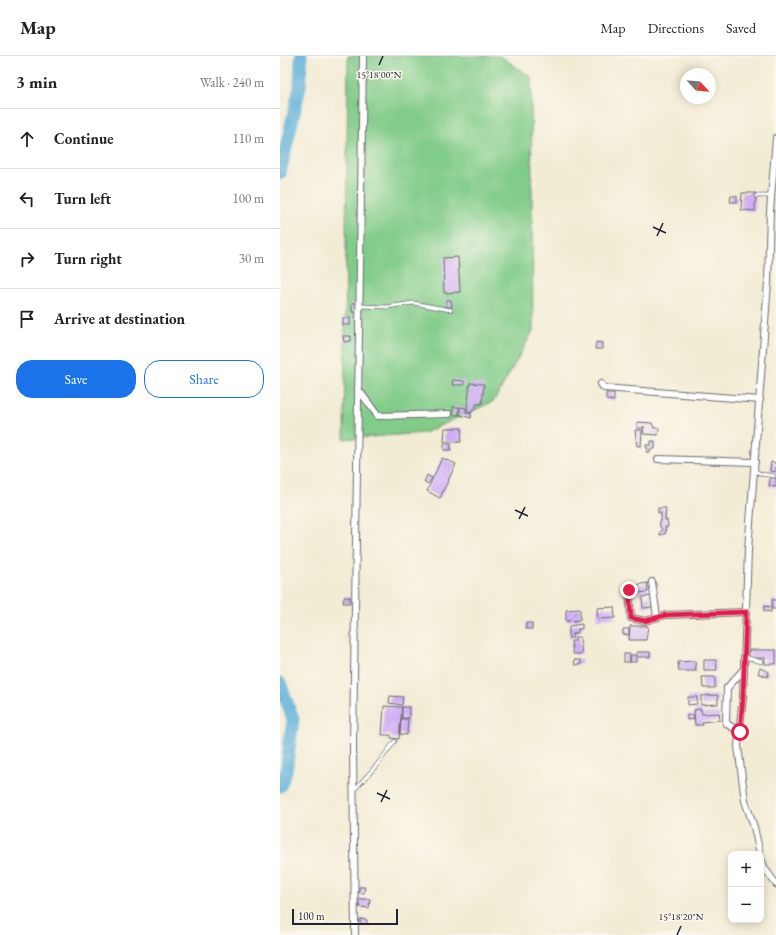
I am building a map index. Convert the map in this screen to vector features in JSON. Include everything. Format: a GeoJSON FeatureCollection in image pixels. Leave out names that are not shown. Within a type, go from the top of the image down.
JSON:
{"type":"FeatureCollection","features":[{"type":"Feature","properties":{"kind":"street"},"geometry":{"type":"LineString","coordinates":[[355,935],[353,790],[363,56]]}},
{"type":"Feature","properties":{"kind":"street"},"geometry":{"type":"LineString","coordinates":[[759,851],[754,827],[748,812],[739,758],[748,550],[760,400],[776,138]]}},
{"type":"Feature","properties":{"kind":"street"},"geometry":{"type":"LineString","coordinates":[[601,384],[604,388],[760,400]]}},
{"type":"Feature","properties":{"kind":"street"},"geometry":{"type":"LineString","coordinates":[[358,389],[378,416],[449,414]]}},
{"type":"Feature","properties":{"kind":"street"},"geometry":{"type":"LineString","coordinates":[[658,459],[755,462]]}},
{"type":"Feature","properties":{"kind":"street"},"geometry":{"type":"LineString","coordinates":[[652,582],[657,617]]}},
{"type":"Feature","properties":{"kind":"street"},"geometry":{"type":"LineString","coordinates":[[629,590],[630,613],[633,619],[648,621],[666,615],[746,612]]}},
{"type":"Feature","properties":{"kind":"street"},"geometry":{"type":"LineString","coordinates":[[740,732],[727,724],[726,721],[727,688],[743,670]]}},
{"type":"Feature","properties":{"kind":"street"},"geometry":{"type":"LineString","coordinates":[[764,867],[776,884]]}},
{"type":"Feature","properties":{"kind":"lane"},"geometry":{"type":"LineString","coordinates":[[756,196],[773,198]]}},
{"type":"Feature","properties":{"kind":"lane"},"geometry":{"type":"LineString","coordinates":[[360,306],[387,307],[413,303],[451,310]]}},
{"type":"Feature","properties":{"kind":"lane"},"geometry":{"type":"LineString","coordinates":[[754,470],[761,474],[774,476]]}},
{"type":"Feature","properties":{"kind":"lane"},"geometry":{"type":"LineString","coordinates":[[744,656],[762,662]]}},
{"type":"Feature","properties":{"kind":"lane"},"geometry":{"type":"LineString","coordinates":[[353,790],[376,766],[395,741]]}},
{"type":"Feature","properties":{"kind":"green space"},"geometry":{"type":"Polygon","coordinates":[[[348,56],[500,56],[531,77],[533,331],[494,401],[424,433],[344,439],[348,56]]]}},
{"type":"Feature","properties":{"kind":"building"},"geometry":{"type":"Polygon","coordinates":[[[742,193],[756,193],[755,211],[741,210],[742,193]]]}},
{"type":"Feature","properties":{"kind":"building"},"geometry":{"type":"Polygon","coordinates":[[[731,196],[737,196],[737,202],[730,202],[731,196]]]}},
{"type":"Feature","properties":{"kind":"building"},"geometry":{"type":"Polygon","coordinates":[[[458,257],[460,292],[444,293],[443,258],[458,257]]]}},
{"type":"Feature","properties":{"kind":"building"},"geometry":{"type":"Polygon","coordinates":[[[446,300],[451,300],[452,307],[446,307],[446,300]]]}},
{"type":"Feature","properties":{"kind":"building"},"geometry":{"type":"Polygon","coordinates":[[[352,303],[358,303],[357,312],[352,312],[352,303]]]}},
{"type":"Feature","properties":{"kind":"building"},"geometry":{"type":"Polygon","coordinates":[[[343,318],[350,318],[350,325],[343,325],[343,318]]]}},
{"type":"Feature","properties":{"kind":"building"},"geometry":{"type":"Polygon","coordinates":[[[343,336],[351,336],[351,341],[344,342],[343,336]]]}},
{"type":"Feature","properties":{"kind":"building"},"geometry":{"type":"Polygon","coordinates":[[[596,342],[602,343],[602,349],[595,349],[596,342]]]}},
{"type":"Feature","properties":{"kind":"building"},"geometry":{"type":"Polygon","coordinates":[[[453,380],[464,381],[464,385],[452,385],[453,380]]]}},
{"type":"Feature","properties":{"kind":"building"},"geometry":{"type":"Polygon","coordinates":[[[470,383],[484,384],[482,404],[476,404],[476,409],[473,409],[473,412],[468,412],[467,408],[470,383]]]}},
{"type":"Feature","properties":{"kind":"building"},"geometry":{"type":"Polygon","coordinates":[[[606,393],[614,393],[614,401],[606,400],[606,393]]]}},
{"type":"Feature","properties":{"kind":"building"},"geometry":{"type":"Polygon","coordinates":[[[453,407],[459,407],[459,415],[453,415],[453,407]]]}},
{"type":"Feature","properties":{"kind":"building"},"geometry":{"type":"Polygon","coordinates":[[[460,407],[466,408],[466,413],[471,413],[471,418],[460,415],[460,407]]]}},
{"type":"Feature","properties":{"kind":"building"},"geometry":{"type":"Polygon","coordinates":[[[637,422],[652,423],[654,428],[659,428],[658,435],[643,434],[644,426],[643,428],[637,428],[637,422]]]}},
{"type":"Feature","properties":{"kind":"building"},"geometry":{"type":"Polygon","coordinates":[[[445,428],[462,428],[461,442],[444,442],[445,428]]]}},
{"type":"Feature","properties":{"kind":"building"},"geometry":{"type":"Polygon","coordinates":[[[635,430],[642,430],[641,446],[637,446],[635,430]]]}},
{"type":"Feature","properties":{"kind":"building"},"geometry":{"type":"Polygon","coordinates":[[[651,441],[655,441],[655,449],[650,449],[650,452],[646,452],[648,448],[646,445],[651,445],[651,441]]]}},
{"type":"Feature","properties":{"kind":"building"},"geometry":{"type":"Polygon","coordinates":[[[444,444],[451,444],[451,450],[444,450],[444,444]]]}},
{"type":"Feature","properties":{"kind":"building"},"geometry":{"type":"Polygon","coordinates":[[[442,458],[456,464],[440,498],[427,491],[442,458]]]}},
{"type":"Feature","properties":{"kind":"building"},"geometry":{"type":"Polygon","coordinates":[[[771,462],[776,463],[776,472],[770,471],[771,462]]]}},
{"type":"Feature","properties":{"kind":"building"},"geometry":{"type":"Polygon","coordinates":[[[427,475],[432,478],[428,484],[424,482],[427,475]]]}},
{"type":"Feature","properties":{"kind":"building"},"geometry":{"type":"Polygon","coordinates":[[[770,478],[776,478],[776,487],[769,486],[770,478]]]}},
{"type":"Feature","properties":{"kind":"building"},"geometry":{"type":"Polygon","coordinates":[[[658,508],[666,508],[665,520],[667,520],[668,527],[665,527],[666,533],[660,535],[660,532],[663,530],[660,527],[659,520],[661,520],[661,513],[658,513],[658,508]]]}},
{"type":"Feature","properties":{"kind":"building"},"geometry":{"type":"Polygon","coordinates":[[[647,583],[648,592],[637,593],[637,585],[647,583]]]}},
{"type":"Feature","properties":{"kind":"building"},"geometry":{"type":"Polygon","coordinates":[[[651,596],[652,607],[643,608],[642,597],[651,596]]]}},
{"type":"Feature","properties":{"kind":"building"},"geometry":{"type":"Polygon","coordinates":[[[344,597],[350,597],[350,603],[343,603],[344,597]]]}},
{"type":"Feature","properties":{"kind":"building"},"geometry":{"type":"Polygon","coordinates":[[[772,600],[776,600],[776,609],[772,609],[772,600]]]}},
{"type":"Feature","properties":{"kind":"building"},"geometry":{"type":"Polygon","coordinates":[[[764,606],[771,607],[771,612],[764,611],[764,606]]]}},
{"type":"Feature","properties":{"kind":"building"},"geometry":{"type":"Polygon","coordinates":[[[614,607],[615,618],[598,619],[597,608],[614,607]]]}},
{"type":"Feature","properties":{"kind":"building"},"geometry":{"type":"Polygon","coordinates":[[[580,609],[580,620],[566,621],[566,610],[580,609]]]}},
{"type":"Feature","properties":{"kind":"building"},"geometry":{"type":"Polygon","coordinates":[[[526,623],[532,623],[532,629],[526,629],[526,623]]]}},
{"type":"Feature","properties":{"kind":"building"},"geometry":{"type":"Polygon","coordinates":[[[582,624],[582,629],[578,629],[578,633],[572,634],[573,638],[569,638],[569,626],[582,624]]]}},
{"type":"Feature","properties":{"kind":"building"},"geometry":{"type":"Polygon","coordinates":[[[630,626],[648,626],[646,640],[629,640],[630,626]]]}},
{"type":"Feature","properties":{"kind":"building"},"geometry":{"type":"Polygon","coordinates":[[[623,629],[629,629],[629,635],[623,634],[623,629]]]}},
{"type":"Feature","properties":{"kind":"building"},"geometry":{"type":"Polygon","coordinates":[[[575,637],[580,637],[582,654],[573,654],[571,641],[575,641],[575,637]]]}},
{"type":"Feature","properties":{"kind":"building"},"geometry":{"type":"Polygon","coordinates":[[[749,650],[776,650],[776,664],[765,664],[765,658],[749,658],[749,650]]]}},
{"type":"Feature","properties":{"kind":"building"},"geometry":{"type":"Polygon","coordinates":[[[637,652],[650,652],[650,657],[637,657],[637,652]]]}},
{"type":"Feature","properties":{"kind":"building"},"geometry":{"type":"Polygon","coordinates":[[[624,654],[630,654],[630,662],[624,662],[624,654]]]}},
{"type":"Feature","properties":{"kind":"building"},"geometry":{"type":"Polygon","coordinates":[[[631,655],[636,655],[636,662],[630,662],[631,655]]]}},
{"type":"Feature","properties":{"kind":"building"},"geometry":{"type":"Polygon","coordinates":[[[574,660],[581,660],[581,664],[575,665],[574,660]]]}},
{"type":"Feature","properties":{"kind":"building"},"geometry":{"type":"Polygon","coordinates":[[[704,660],[716,660],[717,670],[704,670],[704,660]]]}},
{"type":"Feature","properties":{"kind":"building"},"geometry":{"type":"Polygon","coordinates":[[[695,661],[696,671],[679,671],[678,662],[695,661]]]}},
{"type":"Feature","properties":{"kind":"building"},"geometry":{"type":"Polygon","coordinates":[[[760,668],[769,672],[767,677],[758,673],[760,668]]]}},
{"type":"Feature","properties":{"kind":"building"},"geometry":{"type":"Polygon","coordinates":[[[702,677],[715,677],[715,688],[703,688],[702,677]]]}},
{"type":"Feature","properties":{"kind":"building"},"geometry":{"type":"Polygon","coordinates":[[[718,695],[718,704],[701,705],[701,696],[718,695]]]}},
{"type":"Feature","properties":{"kind":"building"},"geometry":{"type":"Polygon","coordinates":[[[390,696],[403,697],[402,705],[389,703],[390,696]]]}},
{"type":"Feature","properties":{"kind":"building"},"geometry":{"type":"Polygon","coordinates":[[[688,697],[697,697],[697,704],[688,705],[688,697]]]}},
{"type":"Feature","properties":{"kind":"building"},"geometry":{"type":"Polygon","coordinates":[[[384,706],[402,707],[399,739],[391,738],[391,735],[382,735],[384,706]]]}},
{"type":"Feature","properties":{"kind":"building"},"geometry":{"type":"Polygon","coordinates":[[[402,707],[409,707],[409,718],[402,718],[402,707]]]}},
{"type":"Feature","properties":{"kind":"building"},"geometry":{"type":"Polygon","coordinates":[[[701,709],[702,714],[719,713],[720,720],[702,722],[703,725],[695,725],[694,710],[701,709]]]}},
{"type":"Feature","properties":{"kind":"building"},"geometry":{"type":"Polygon","coordinates":[[[687,715],[694,715],[694,719],[687,720],[687,715]]]}},
{"type":"Feature","properties":{"kind":"building"},"geometry":{"type":"Polygon","coordinates":[[[401,719],[408,719],[407,735],[400,734],[401,719]]]}},
{"type":"Feature","properties":{"kind":"building"},"geometry":{"type":"Polygon","coordinates":[[[359,887],[365,887],[364,893],[359,893],[359,887]]]}},
{"type":"Feature","properties":{"kind":"building"},"geometry":{"type":"Polygon","coordinates":[[[359,899],[370,899],[369,908],[359,907],[359,899]]]}},
{"type":"Feature","properties":{"kind":"building"},"geometry":{"type":"Polygon","coordinates":[[[360,919],[367,920],[367,924],[360,923],[360,919]]]}},
{"type":"Feature","properties":{"kind":"waterway"},"geometry":{"type":"LineString","coordinates":[[280,173],[300,87],[301,56]]}},
{"type":"Feature","properties":{"kind":"waterway"},"geometry":{"type":"LineString","coordinates":[[280,683],[293,719],[286,772],[280,786]]}},
{"type":"Feature","properties":{"kind":"route"},"geometry":{"type":"LineString","coordinates":[[629,590],[631,618],[638,621],[648,621],[666,615],[746,612],[740,732]]}}]}
